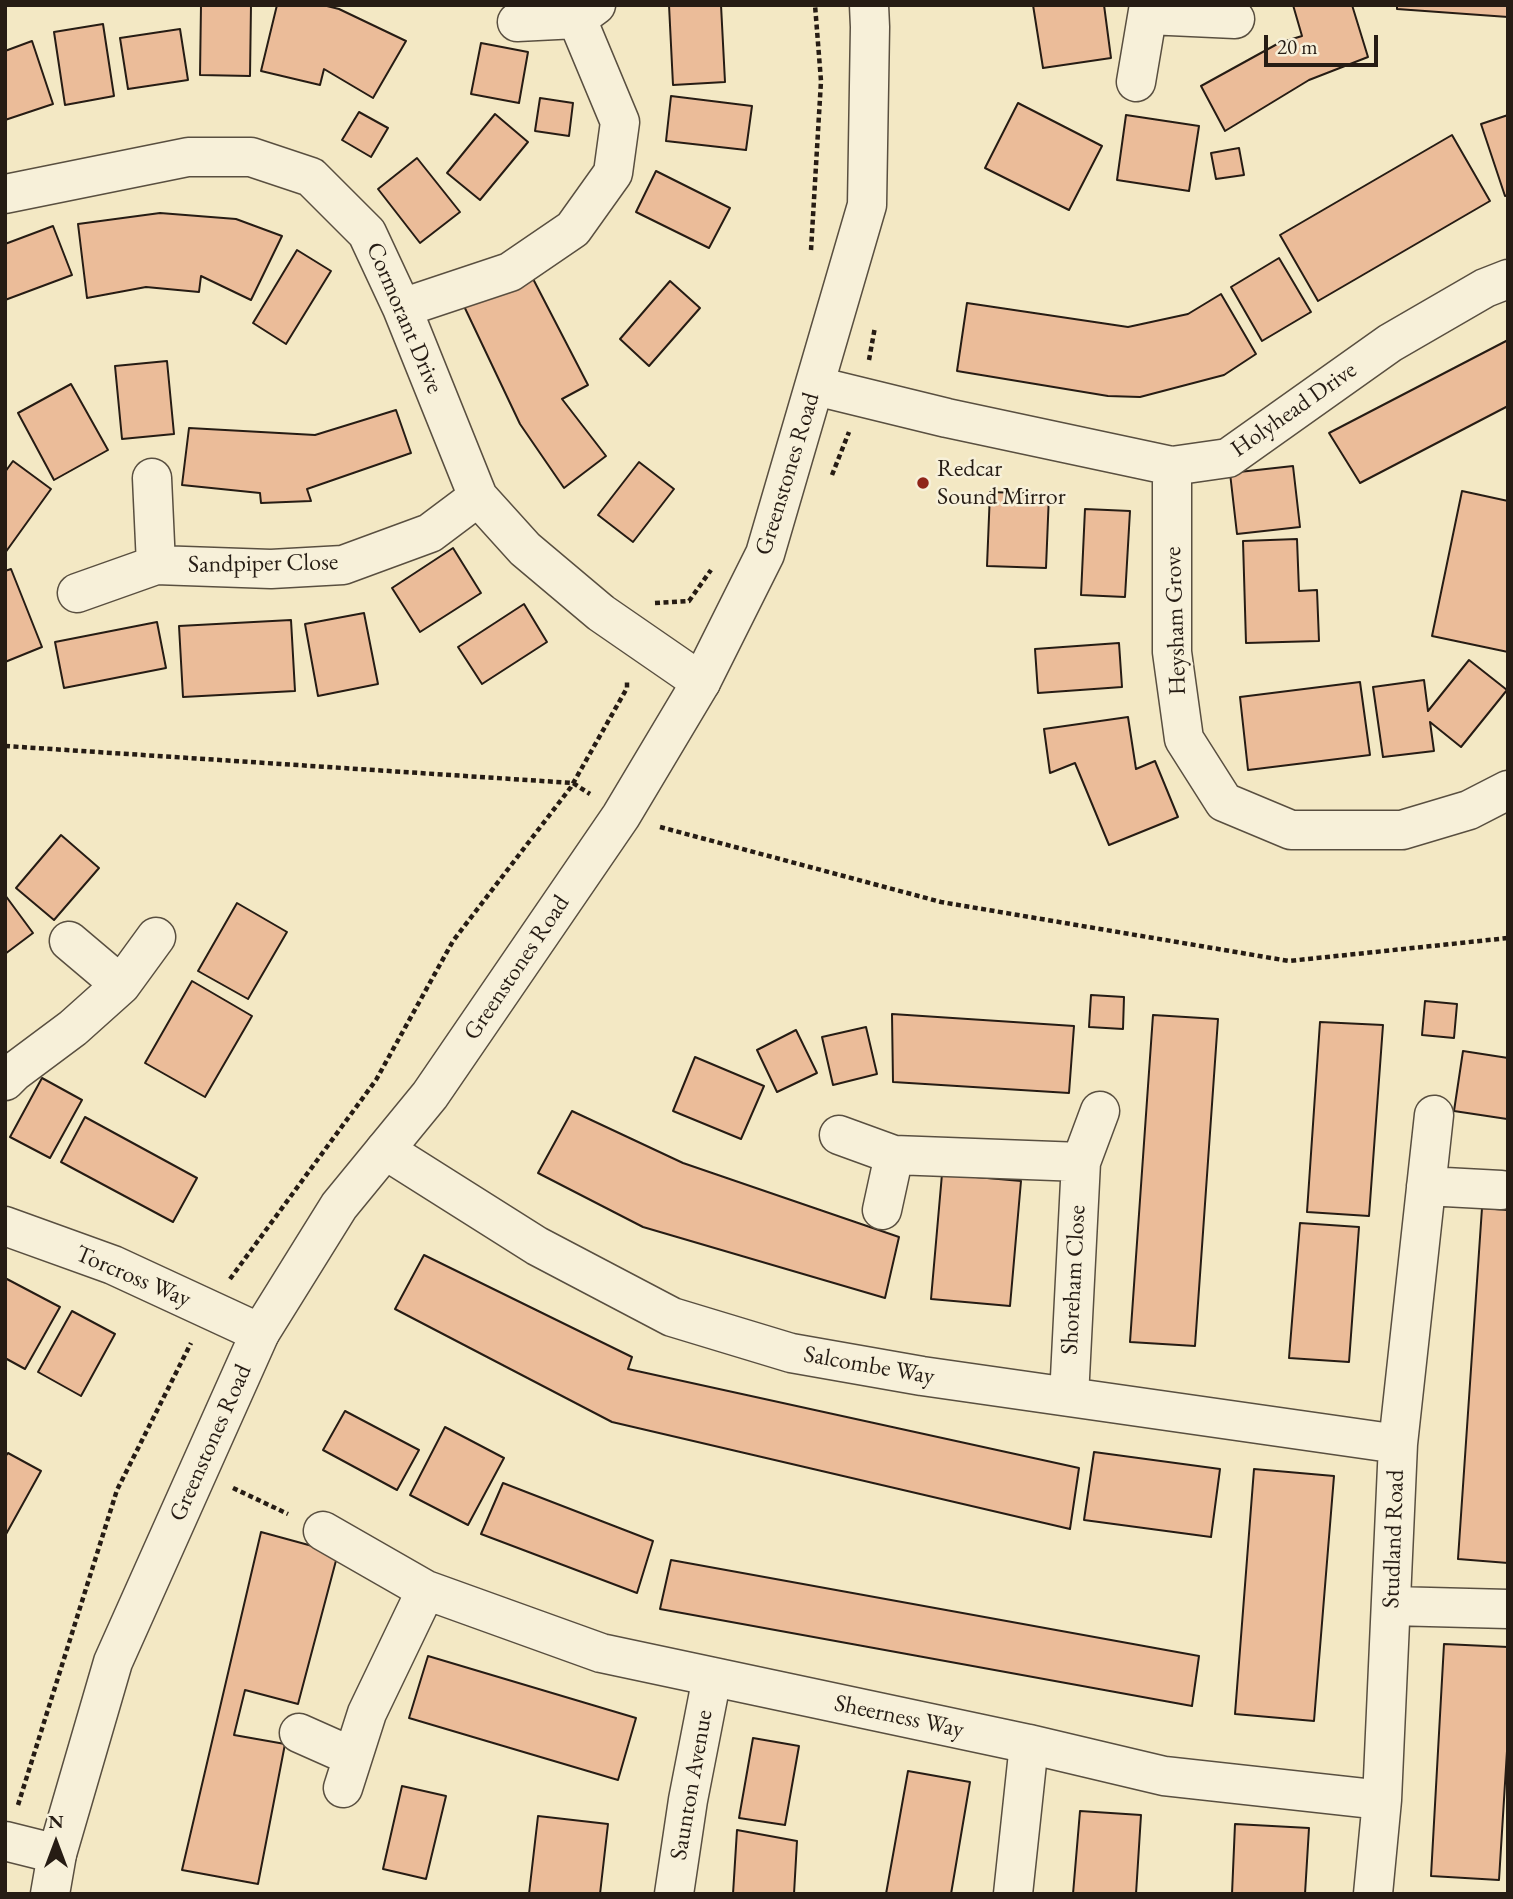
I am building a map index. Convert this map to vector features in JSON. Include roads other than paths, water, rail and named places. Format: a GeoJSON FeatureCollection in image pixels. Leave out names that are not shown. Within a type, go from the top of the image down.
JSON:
{"type":"FeatureCollection","features":[{"type":"Feature","properties":{"kind":"street","name":"Greenstones Road"},"geometry":{"type":"LineString","coordinates":[[50,1894],[57,1854],[113,1662],[260,1333],[339,1206],[430,1096],[621,816],[701,682],[765,554],[867,205],[869,5]]}},
{"type":"Feature","properties":{"kind":"street"},"geometry":{"type":"LineString","coordinates":[[1136,82],[1148,10],[1235,19]]}},
{"type":"Feature","properties":{"kind":"street"},"geometry":{"type":"LineString","coordinates":[[402,308],[509,272],[573,229],[613,173],[620,122],[586,12],[517,22]]}},
{"type":"Feature","properties":{"kind":"street","name":"Cormorant Drive"},"geometry":{"type":"LineString","coordinates":[[5,194],[188,157],[251,157],[311,177],[367,233],[402,308],[478,498],[525,549],[601,613],[701,682]]}},
{"type":"Feature","properties":{"kind":"street","name":"Holyhead Drive"},"geometry":{"type":"LineString","coordinates":[[816,386],[947,418],[1172,466],[1228,458],[1390,343],[1485,288],[1508,279]]}},
{"type":"Feature","properties":{"kind":"street","name":"Heysham Grove"},"geometry":{"type":"LineString","coordinates":[[1172,466],[1172,652],[1184,739],[1223,803],[1291,830],[1402,830],[1469,810],[1508,790]]}},
{"type":"Feature","properties":{"kind":"street","name":"Sandpiper Close"},"geometry":{"type":"LineString","coordinates":[[152,478],[156,565]]}},
{"type":"Feature","properties":{"kind":"street","name":"Sandpiper Close"},"geometry":{"type":"LineString","coordinates":[[77,593],[156,565],[271,569],[343,565],[430,533],[478,498]]}},
{"type":"Feature","properties":{"kind":"street"},"geometry":{"type":"LineString","coordinates":[[5,1081],[73,1028],[121,985],[156,937]]}},
{"type":"Feature","properties":{"kind":"street"},"geometry":{"type":"LineString","coordinates":[[69,941],[121,985]]}},
{"type":"Feature","properties":{"kind":"street","name":"Shoreham Close"},"geometry":{"type":"LineString","coordinates":[[1069,1397],[1081,1162],[1100,1111]]}},
{"type":"Feature","properties":{"kind":"street","name":"Studland Road"},"geometry":{"type":"LineString","coordinates":[[1373,1894],[1382,1800],[1398,1444],[1434,1115]]}},
{"type":"Feature","properties":{"kind":"street"},"geometry":{"type":"LineString","coordinates":[[839,1135],[894,1155],[1081,1162]]}},
{"type":"Feature","properties":{"kind":"street","name":"Salcombe Way"},"geometry":{"type":"LineString","coordinates":[[385,1150],[537,1246],[672,1317],[791,1353],[922,1376],[1398,1444]]}},
{"type":"Feature","properties":{"kind":"street"},"geometry":{"type":"LineString","coordinates":[[882,1210],[894,1155]]}},
{"type":"Feature","properties":{"kind":"street"},"geometry":{"type":"LineString","coordinates":[[1426,1186],[1501,1190]]}},
{"type":"Feature","properties":{"kind":"street","name":"Torcross Way"},"geometry":{"type":"LineString","coordinates":[[5,1226],[113,1265],[260,1333]]}},
{"type":"Feature","properties":{"kind":"street","name":"Sheerness Way"},"geometry":{"type":"LineString","coordinates":[[323,1531],[426,1590],[601,1653],[1029,1744],[1164,1776],[1382,1800]]}},
{"type":"Feature","properties":{"kind":"street"},"geometry":{"type":"LineString","coordinates":[[299,1733],[348,1773],[367,1713],[426,1590]]}},
{"type":"Feature","properties":{"kind":"street"},"geometry":{"type":"LineString","coordinates":[[1391,1605],[1508,1609]]}},
{"type":"Feature","properties":{"kind":"street","name":"Saunton Avenue"},"geometry":{"type":"LineString","coordinates":[[674,1894],[688,1800],[712,1677]]}},
{"type":"Feature","properties":{"kind":"street"},"geometry":{"type":"LineString","coordinates":[[1013,1894],[1029,1744]]}},
{"type":"Feature","properties":{"kind":"street"},"geometry":{"type":"LineString","coordinates":[[5,1841],[57,1854]]}},
{"type":"Feature","properties":{"kind":"place","name":"Redcar Sound Mirror"},"geometry":{"type":"Point","coordinates":[923,483]}}]}
